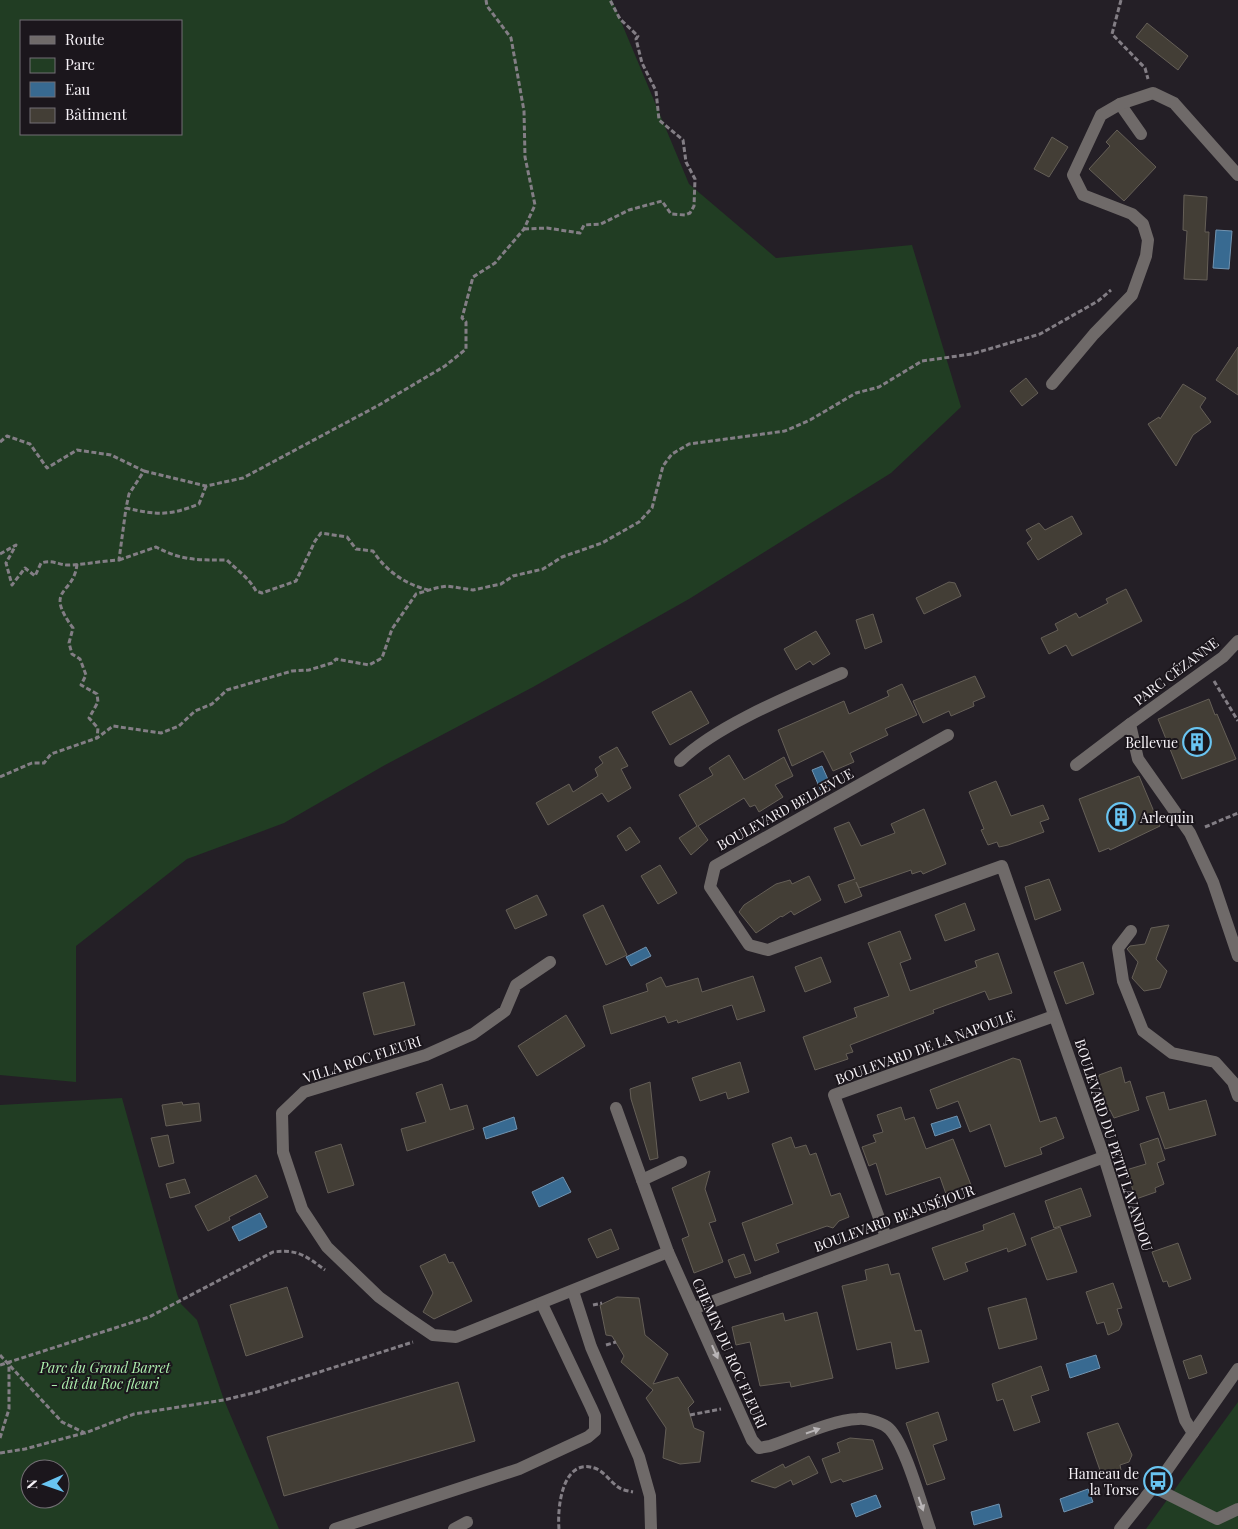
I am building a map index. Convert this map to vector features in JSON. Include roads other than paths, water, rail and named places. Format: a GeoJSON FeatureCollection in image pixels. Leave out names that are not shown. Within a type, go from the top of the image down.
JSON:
{"type":"FeatureCollection","features":[{"type":"Feature","properties":{"kind":"street"},"geometry":{"type":"LineString","coordinates":[[1052,384],[1094,334],[1132,295],[1146,256],[1148,240],[1143,224],[1132,214],[1083,195],[1073,175],[1101,115],[1151,88],[1174,103],[1238,175]]}},
{"type":"Feature","properties":{"kind":"street"},"geometry":{"type":"LineString","coordinates":[[1120,104],[1141,134]]}},
{"type":"Feature","properties":{"kind":"street","name":"PARC CÉZANNE"},"geometry":{"type":"LineString","coordinates":[[1076,765],[1223,657],[1238,641]]}},
{"type":"Feature","properties":{"kind":"street"},"geometry":{"type":"LineString","coordinates":[[680,761],[692,750],[743,720],[842,673]]}},
{"type":"Feature","properties":{"kind":"street","name":"PARC CÉZANNE"},"geometry":{"type":"LineString","coordinates":[[1130,724],[1138,759],[1190,833],[1213,882],[1238,956]]}},
{"type":"Feature","properties":{"kind":"street","name":"BOULEVARD BELLEVUE"},"geometry":{"type":"LineString","coordinates":[[948,735],[715,866],[710,887],[749,945],[768,950],[1002,866]]}},
{"type":"Feature","properties":{"kind":"street","name":"BOULEVARD DU PETIT LAVANDOU"},"geometry":{"type":"LineString","coordinates":[[1002,866],[1104,1157],[1185,1420],[1194,1433]]}},
{"type":"Feature","properties":{"kind":"street"},"geometry":{"type":"LineString","coordinates":[[1131,931],[1118,948],[1123,981],[1143,1031],[1172,1053],[1215,1062],[1233,1082],[1238,1096]]}},
{"type":"Feature","properties":{"kind":"street","name":"VILLA ROC FLEURI"},"geometry":{"type":"LineString","coordinates":[[542,1304],[456,1337],[433,1335],[379,1297],[327,1247],[302,1209],[283,1152],[282,1113],[304,1092],[426,1055],[473,1034],[505,1011],[516,985],[550,962]]}},
{"type":"Feature","properties":{"kind":"street","name":"BOULEVARD DE LA NAPOULE"},"geometry":{"type":"LineString","coordinates":[[886,1237],[834,1095],[1054,1016]]}},
{"type":"Feature","properties":{"kind":"street","name":"CHEMIN DU ROC FLEURI"},"geometry":{"type":"LineString","coordinates":[[616,1108],[668,1252],[695,1308],[752,1440],[759,1448],[770,1446],[843,1421],[859,1418],[888,1427],[898,1441],[930,1529]]}},
{"type":"Feature","properties":{"kind":"street","name":"BOULEVARD BEAUSÉJOUR"},"geometry":{"type":"LineString","coordinates":[[695,1308],[1104,1157]]}},
{"type":"Feature","properties":{"kind":"street"},"geometry":{"type":"LineString","coordinates":[[642,1180],[681,1162]]}},
{"type":"Feature","properties":{"kind":"street"},"geometry":{"type":"LineString","coordinates":[[335,1529],[519,1469],[588,1437],[595,1431],[595,1416],[542,1304],[668,1252]]}},
{"type":"Feature","properties":{"kind":"street"},"geometry":{"type":"LineString","coordinates":[[574,1291],[591,1347],[639,1457],[650,1496],[651,1529]]}},
{"type":"Feature","properties":{"kind":"street"},"geometry":{"type":"LineString","coordinates":[[1120,1529],[1194,1433],[1238,1370]]}},
{"type":"Feature","properties":{"kind":"street"},"geometry":{"type":"LineString","coordinates":[[1153,1487],[1217,1519],[1238,1509]]}},
{"type":"Feature","properties":{"kind":"street"},"geometry":{"type":"LineString","coordinates":[[454,1529],[467,1522]]}},
{"type":"Feature","properties":{"kind":"water"},"geometry":{"type":"Polygon","coordinates":[[[1216,230],[1232,231],[1229,269],[1213,268],[1216,230]]]}},
{"type":"Feature","properties":{"kind":"water"},"geometry":{"type":"Polygon","coordinates":[[[822,766],[831,786],[821,791],[812,770],[822,766]]]}},
{"type":"Feature","properties":{"kind":"water"},"geometry":{"type":"Polygon","coordinates":[[[646,947],[651,956],[631,966],[626,957],[646,947]]]}},
{"type":"Feature","properties":{"kind":"water"},"geometry":{"type":"Polygon","coordinates":[[[957,1116],[961,1127],[935,1136],[931,1124],[957,1116]]]}},
{"type":"Feature","properties":{"kind":"water"},"geometry":{"type":"Polygon","coordinates":[[[514,1117],[517,1129],[486,1139],[483,1128],[514,1117]]]}},
{"type":"Feature","properties":{"kind":"water"},"geometry":{"type":"Polygon","coordinates":[[[563,1177],[571,1192],[539,1207],[532,1192],[563,1177]]]}},
{"type":"Feature","properties":{"kind":"water"},"geometry":{"type":"Polygon","coordinates":[[[260,1213],[267,1227],[239,1241],[232,1227],[260,1213]]]}},
{"type":"Feature","properties":{"kind":"water"},"geometry":{"type":"Polygon","coordinates":[[[1096,1355],[1100,1368],[1070,1378],[1066,1364],[1096,1355]]]}},
{"type":"Feature","properties":{"kind":"water"},"geometry":{"type":"Polygon","coordinates":[[[1088,1489],[1093,1502],[1064,1512],[1060,1499],[1088,1489]]]}},
{"type":"Feature","properties":{"kind":"water"},"geometry":{"type":"Polygon","coordinates":[[[876,1495],[881,1507],[856,1517],[851,1504],[876,1495]]]}},
{"type":"Feature","properties":{"kind":"water"},"geometry":{"type":"Polygon","coordinates":[[[999,1504],[1002,1517],[974,1525],[971,1512],[999,1504]]]}},
{"type":"Feature","properties":{"kind":"place","name":"Bellevue"},"geometry":{"type":"Point","coordinates":[1197,742]}},
{"type":"Feature","properties":{"kind":"place","name":"Arlequin"},"geometry":{"type":"Point","coordinates":[1121,817]}},
{"type":"Feature","properties":{"kind":"place","name":"Hameau de la Torse"},"geometry":{"type":"Point","coordinates":[1158,1481]}},
{"type":"Feature","properties":{"kind":"park label","name":"Parc du Grand Barret - dit du Roc fleuri"},"geometry":{"type":"Point","coordinates":[105,1375]}}]}
